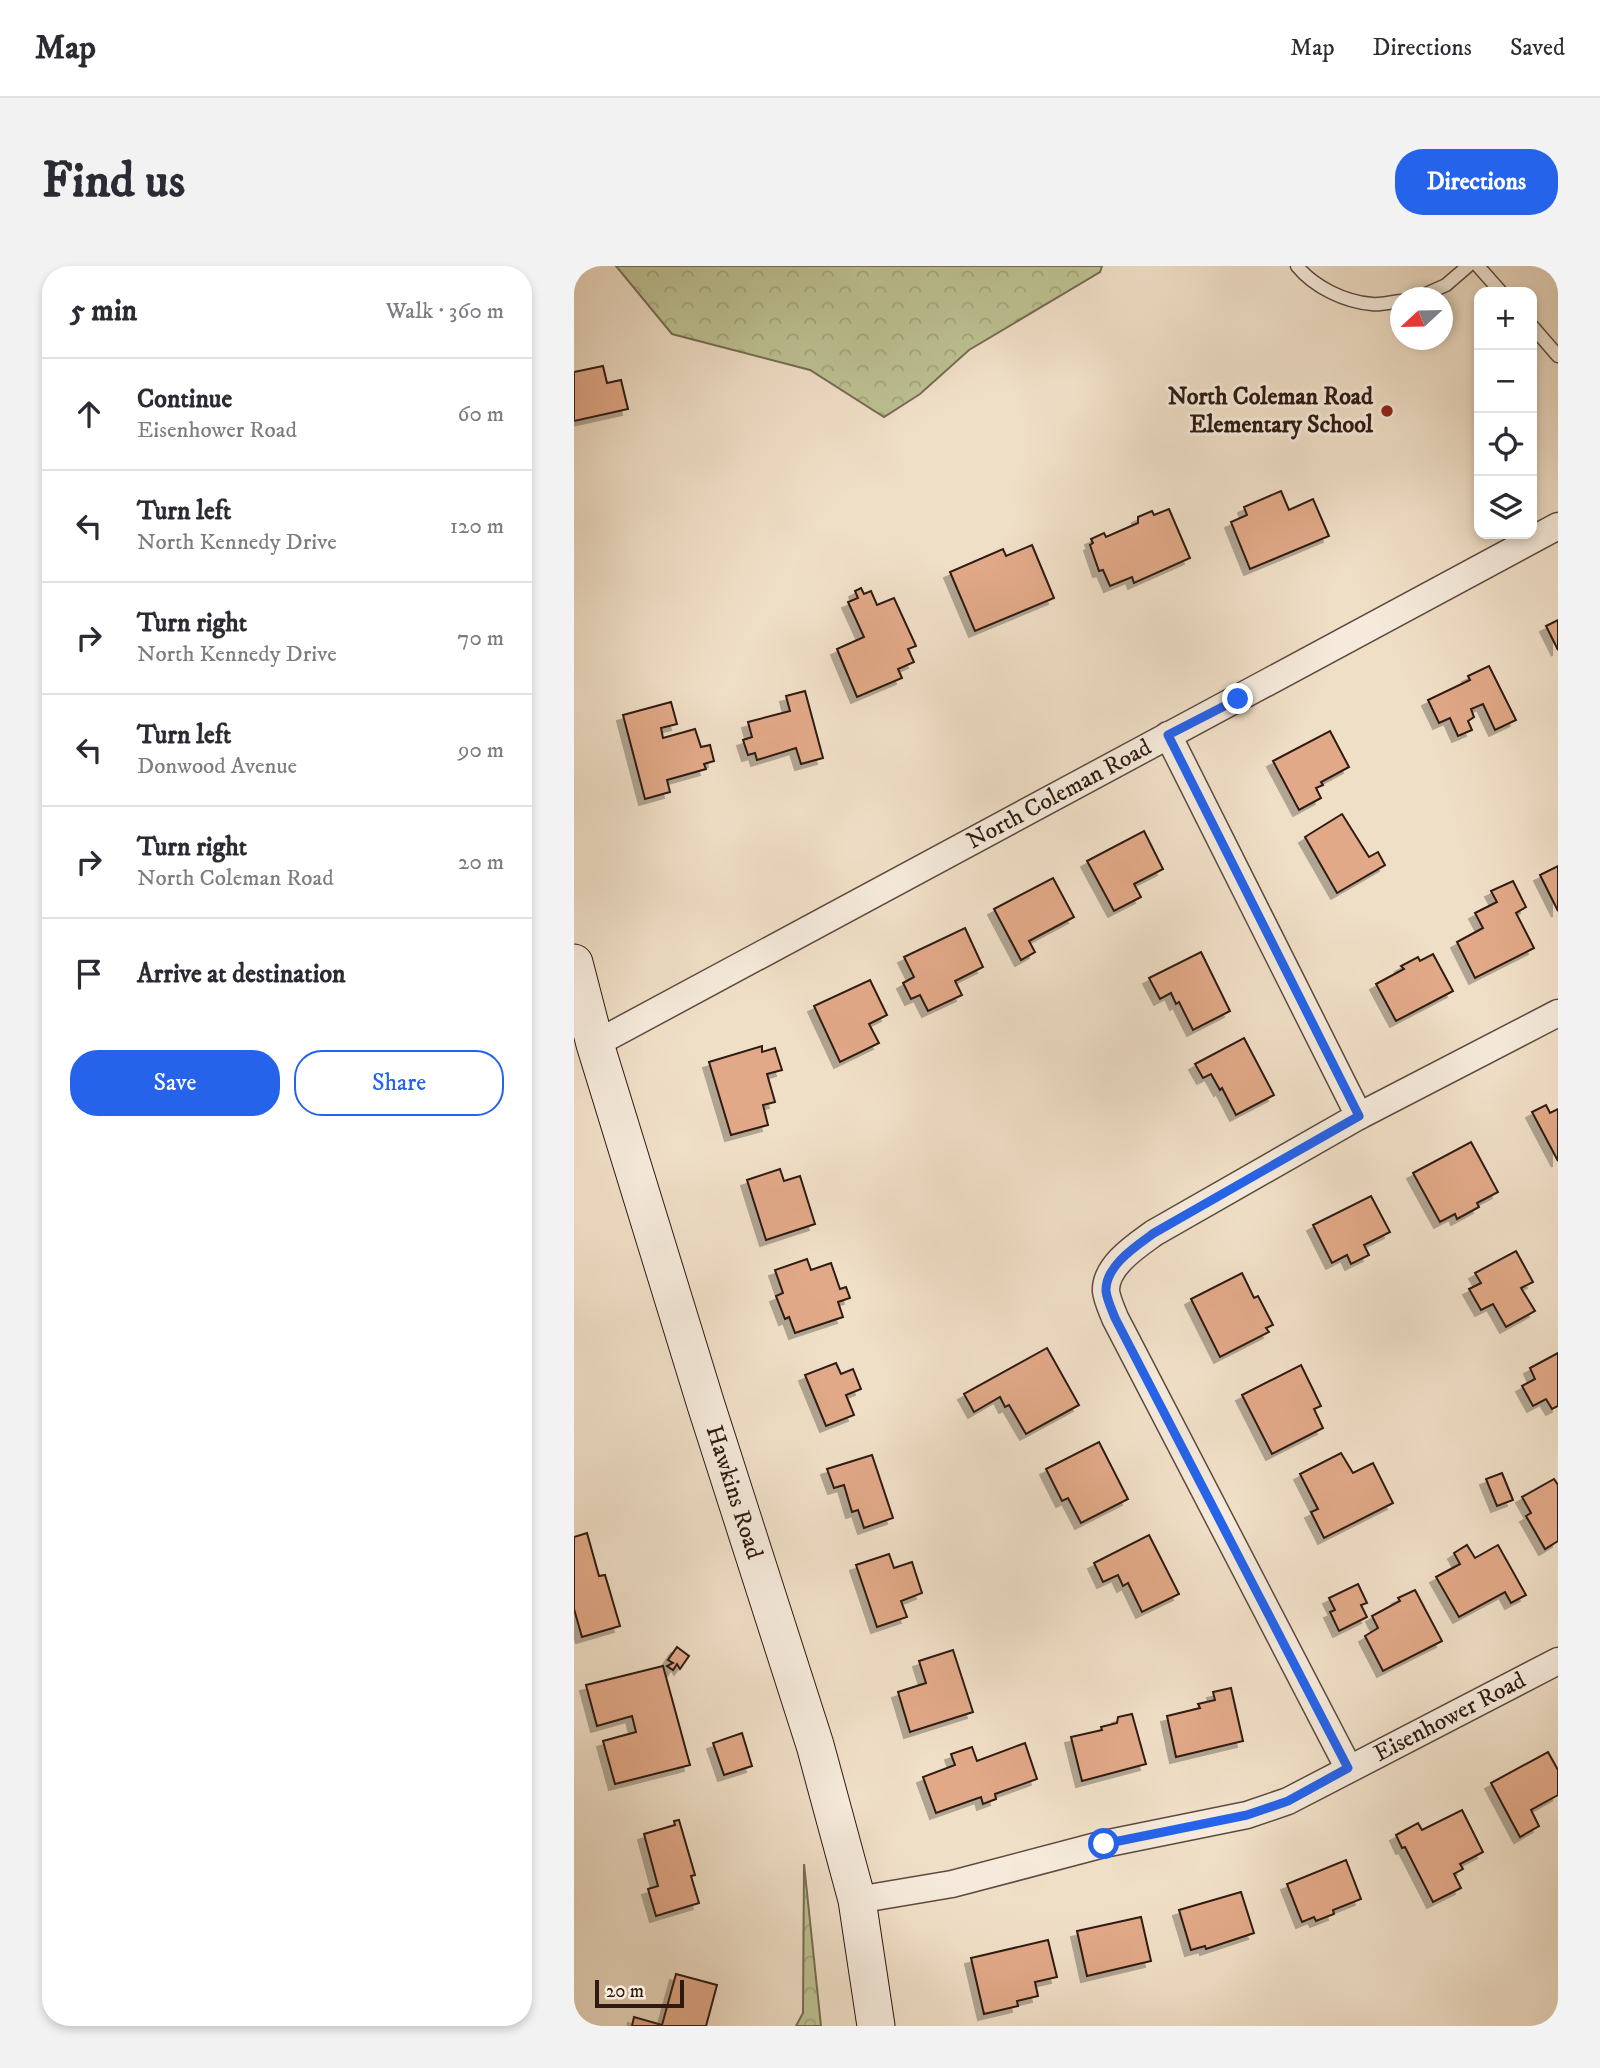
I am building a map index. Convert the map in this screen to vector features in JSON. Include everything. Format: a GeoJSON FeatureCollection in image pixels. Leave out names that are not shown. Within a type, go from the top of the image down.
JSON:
{"type":"FeatureCollection","features":[{"type":"Feature","properties":{"kind":"street","name":"North Coleman Road"},"geometry":{"type":"LineString","coordinates":[[596,1044],[1558,526]]}},
{"type":"Feature","properties":{"kind":"street"},"geometry":{"type":"LineString","coordinates":[[1168,735],[1359,1116]]}},
{"type":"Feature","properties":{"kind":"street","name":"Hawkins Road"},"geometry":{"type":"LineString","coordinates":[[574,963],[706,1405],[815,1745],[857,1900],[876,2026]]}},
{"type":"Feature","properties":{"kind":"street"},"geometry":{"type":"LineString","coordinates":[[1348,1768],[1115,1318],[1106,1290],[1113,1269],[1132,1249],[1154,1233],[1359,1116],[1558,1013]]}},
{"type":"Feature","properties":{"kind":"street","name":"Eisenhower Road"},"geometry":{"type":"LineString","coordinates":[[857,1900],[951,1884],[1104,1844],[1247,1815],[1288,1801],[1558,1661]]}},
{"type":"Feature","properties":{"kind":"lane"},"geometry":{"type":"LineString","coordinates":[[1297,266],[1303,275],[1336,295],[1373,304],[1390,302]]}},
{"type":"Feature","properties":{"kind":"lane"},"geometry":{"type":"LineString","coordinates":[[1442,287],[1468,266]]}},
{"type":"Feature","properties":{"kind":"lane"},"geometry":{"type":"LineString","coordinates":[[1478,266],[1497,287]]}},
{"type":"Feature","properties":{"kind":"lane"},"geometry":{"type":"LineString","coordinates":[[1537,333],[1558,356]]}},
{"type":"Feature","properties":{"kind":"green space"},"geometry":{"type":"Polygon","coordinates":[[[616,266],[1102,266],[1100,272],[969,350],[920,394],[884,417],[810,370],[672,334],[616,266]]]}},
{"type":"Feature","properties":{"kind":"green space"},"geometry":{"type":"Polygon","coordinates":[[[804,1864],[821,2026],[796,2026],[803,2013],[804,1864]]]}},
{"type":"Feature","properties":{"kind":"building"},"geometry":{"type":"Polygon","coordinates":[[[603,366],[607,383],[621,380],[628,409],[574,421],[574,372],[603,366]]]}},
{"type":"Feature","properties":{"kind":"building"},"geometry":{"type":"Polygon","coordinates":[[[1281,491],[1289,510],[1313,499],[1329,536],[1250,569],[1231,522],[1247,515],[1244,507],[1281,491]]]}},
{"type":"Feature","properties":{"kind":"building"},"geometry":{"type":"Polygon","coordinates":[[[1169,509],[1190,558],[1134,583],[1132,577],[1110,586],[1103,570],[1099,571],[1090,545],[1093,543],[1091,539],[1104,533],[1106,537],[1138,523],[1138,517],[1152,511],[1154,515],[1169,509]]]}},
{"type":"Feature","properties":{"kind":"building"},"geometry":{"type":"Polygon","coordinates":[[[1032,545],[1054,598],[975,631],[950,572],[1003,549],[1006,556],[1032,545]]]}},
{"type":"Feature","properties":{"kind":"building"},"geometry":{"type":"Polygon","coordinates":[[[861,588],[864,594],[871,591],[877,605],[894,598],[916,646],[908,649],[914,662],[898,669],[902,678],[857,697],[837,649],[864,637],[848,602],[858,598],[855,591],[861,588]]]}},
{"type":"Feature","properties":{"kind":"building"},"geometry":{"type":"Polygon","coordinates":[[[1558,620],[1558,650],[1546,626],[1558,620]]]}},
{"type":"Feature","properties":{"kind":"building"},"geometry":{"type":"Polygon","coordinates":[[[1489,666],[1516,720],[1495,730],[1483,704],[1471,709],[1474,717],[1468,721],[1472,730],[1458,736],[1450,718],[1439,723],[1428,700],[1470,680],[1468,676],[1489,666]]]}},
{"type":"Feature","properties":{"kind":"building"},"geometry":{"type":"Polygon","coordinates":[[[805,691],[823,758],[801,764],[796,748],[757,760],[755,753],[748,755],[743,740],[752,737],[748,722],[790,711],[786,696],[805,691]]]}},
{"type":"Feature","properties":{"kind":"building"},"geometry":{"type":"Polygon","coordinates":[[[671,702],[677,724],[661,728],[663,738],[695,729],[701,747],[710,745],[714,761],[704,764],[706,769],[667,780],[670,792],[645,799],[623,715],[671,702]]]}},
{"type":"Feature","properties":{"kind":"building"},"geometry":{"type":"Polygon","coordinates":[[[1330,731],[1349,767],[1321,782],[1323,785],[1316,788],[1321,798],[1299,810],[1273,761],[1330,731]]]}},
{"type":"Feature","properties":{"kind":"building"},"geometry":{"type":"Polygon","coordinates":[[[1342,814],[1369,857],[1378,852],[1385,865],[1337,893],[1305,837],[1342,814]]]}},
{"type":"Feature","properties":{"kind":"building"},"geometry":{"type":"Polygon","coordinates":[[[1144,831],[1163,869],[1134,884],[1141,897],[1114,911],[1087,861],[1144,831]]]}},
{"type":"Feature","properties":{"kind":"building"},"geometry":{"type":"Polygon","coordinates":[[[1558,866],[1558,911],[1540,875],[1558,866]]]}},
{"type":"Feature","properties":{"kind":"building"},"geometry":{"type":"Polygon","coordinates":[[[1053,878],[1074,917],[1029,941],[1035,952],[1021,960],[994,909],[1053,878]]]}},
{"type":"Feature","properties":{"kind":"building"},"geometry":{"type":"Polygon","coordinates":[[[1513,881],[1526,907],[1516,913],[1534,948],[1475,978],[1457,942],[1483,928],[1475,913],[1497,902],[1491,891],[1513,881]]]}},
{"type":"Feature","properties":{"kind":"building"},"geometry":{"type":"Polygon","coordinates":[[[965,928],[983,967],[955,981],[962,995],[928,1011],[920,995],[911,999],[903,983],[914,977],[904,957],[965,928]]]}},
{"type":"Feature","properties":{"kind":"building"},"geometry":{"type":"Polygon","coordinates":[[[1201,952],[1230,1011],[1193,1030],[1179,1002],[1176,1004],[1171,993],[1160,999],[1149,978],[1201,952]]]}},
{"type":"Feature","properties":{"kind":"building"},"geometry":{"type":"Polygon","coordinates":[[[1433,954],[1453,991],[1396,1021],[1376,984],[1404,969],[1401,966],[1418,957],[1420,961],[1433,954]]]}},
{"type":"Feature","properties":{"kind":"building"},"geometry":{"type":"Polygon","coordinates":[[[870,980],[887,1015],[869,1024],[879,1043],[840,1062],[814,1006],[870,980]]]}},
{"type":"Feature","properties":{"kind":"building"},"geometry":{"type":"Polygon","coordinates":[[[1244,1038],[1274,1095],[1236,1115],[1222,1088],[1220,1090],[1211,1074],[1203,1078],[1195,1064],[1244,1038]]]}},
{"type":"Feature","properties":{"kind":"building"},"geometry":{"type":"Polygon","coordinates":[[[762,1046],[762,1052],[775,1048],[782,1070],[767,1074],[775,1102],[763,1105],[768,1125],[731,1135],[709,1062],[762,1046]]]}},
{"type":"Feature","properties":{"kind":"building"},"geometry":{"type":"Polygon","coordinates":[[[1546,1105],[1550,1113],[1558,1109],[1558,1161],[1532,1112],[1546,1105]]]}},
{"type":"Feature","properties":{"kind":"building"},"geometry":{"type":"Polygon","coordinates":[[[1471,1142],[1498,1192],[1477,1203],[1479,1207],[1457,1219],[1455,1214],[1440,1222],[1413,1173],[1471,1142]]]}},
{"type":"Feature","properties":{"kind":"building"},"geometry":{"type":"Polygon","coordinates":[[[780,1169],[784,1181],[800,1176],[815,1224],[766,1240],[747,1180],[780,1169]]]}},
{"type":"Feature","properties":{"kind":"building"},"geometry":{"type":"Polygon","coordinates":[[[1371,1196],[1390,1232],[1364,1245],[1369,1255],[1351,1264],[1347,1255],[1332,1263],[1313,1225],[1371,1196]]]}},
{"type":"Feature","properties":{"kind":"building"},"geometry":{"type":"Polygon","coordinates":[[[1516,1251],[1533,1282],[1521,1288],[1535,1311],[1506,1327],[1493,1304],[1481,1310],[1469,1289],[1481,1283],[1475,1273],[1516,1251]]]}},
{"type":"Feature","properties":{"kind":"building"},"geometry":{"type":"Polygon","coordinates":[[[807,1259],[811,1270],[831,1263],[840,1289],[846,1287],[850,1298],[838,1302],[843,1317],[795,1333],[789,1317],[785,1319],[776,1296],[783,1293],[775,1270],[807,1259]]]}},
{"type":"Feature","properties":{"kind":"building"},"geometry":{"type":"Polygon","coordinates":[[[1242,1273],[1254,1298],[1258,1296],[1273,1325],[1266,1328],[1269,1332],[1220,1357],[1191,1299],[1242,1273]]]}},
{"type":"Feature","properties":{"kind":"building"},"geometry":{"type":"Polygon","coordinates":[[[1047,1348],[1079,1405],[1026,1434],[1009,1405],[1005,1407],[1000,1397],[974,1412],[964,1394],[1047,1348]]]}},
{"type":"Feature","properties":{"kind":"building"},"geometry":{"type":"Polygon","coordinates":[[[1558,1353],[1558,1406],[1552,1409],[1546,1399],[1533,1406],[1522,1386],[1535,1379],[1530,1368],[1558,1353]]]}},
{"type":"Feature","properties":{"kind":"building"},"geometry":{"type":"Polygon","coordinates":[[[836,1363],[841,1374],[853,1369],[861,1389],[846,1395],[854,1415],[826,1426],[805,1375],[836,1363]]]}},
{"type":"Feature","properties":{"kind":"building"},"geometry":{"type":"Polygon","coordinates":[[[1301,1365],[1321,1406],[1314,1409],[1323,1428],[1272,1454],[1242,1395],[1301,1365]]]}},
{"type":"Feature","properties":{"kind":"building"},"geometry":{"type":"Polygon","coordinates":[[[1099,1442],[1128,1499],[1081,1523],[1068,1498],[1062,1501],[1046,1469],[1099,1442]]]}},
{"type":"Feature","properties":{"kind":"building"},"geometry":{"type":"Polygon","coordinates":[[[1341,1453],[1353,1473],[1373,1463],[1393,1503],[1324,1538],[1311,1512],[1318,1509],[1300,1474],[1341,1453]]]}},
{"type":"Feature","properties":{"kind":"building"},"geometry":{"type":"Polygon","coordinates":[[[872,1455],[893,1518],[864,1528],[858,1510],[852,1512],[844,1485],[834,1488],[827,1469],[872,1455]]]}},
{"type":"Feature","properties":{"kind":"building"},"geometry":{"type":"Polygon","coordinates":[[[1502,1473],[1513,1500],[1497,1506],[1486,1479],[1502,1473]]]}},
{"type":"Feature","properties":{"kind":"building"},"geometry":{"type":"Polygon","coordinates":[[[1554,1479],[1558,1485],[1558,1541],[1545,1549],[1526,1516],[1531,1513],[1522,1497],[1554,1479]]]}},
{"type":"Feature","properties":{"kind":"building"},"geometry":{"type":"Polygon","coordinates":[[[587,1533],[599,1576],[605,1575],[620,1626],[582,1637],[574,1609],[574,1537],[587,1533]]]}},
{"type":"Feature","properties":{"kind":"building"},"geometry":{"type":"Polygon","coordinates":[[[1149,1535],[1179,1594],[1142,1612],[1128,1583],[1123,1586],[1118,1575],[1103,1582],[1094,1563],[1149,1535]]]}},
{"type":"Feature","properties":{"kind":"building"},"geometry":{"type":"Polygon","coordinates":[[[1467,1545],[1475,1558],[1498,1545],[1526,1595],[1511,1603],[1505,1592],[1459,1617],[1436,1577],[1460,1564],[1454,1553],[1467,1545]]]}},
{"type":"Feature","properties":{"kind":"building"},"geometry":{"type":"Polygon","coordinates":[[[889,1554],[894,1568],[912,1562],[922,1593],[901,1601],[907,1617],[877,1627],[856,1565],[889,1554]]]}},
{"type":"Feature","properties":{"kind":"building"},"geometry":{"type":"Polygon","coordinates":[[[1358,1584],[1367,1603],[1361,1605],[1367,1617],[1339,1631],[1330,1612],[1335,1610],[1329,1598],[1358,1584]]]}},
{"type":"Feature","properties":{"kind":"building"},"geometry":{"type":"Polygon","coordinates":[[[1415,1590],[1442,1641],[1383,1671],[1365,1636],[1378,1628],[1372,1616],[1415,1590]]]}},
{"type":"Feature","properties":{"kind":"building"},"geometry":{"type":"Polygon","coordinates":[[[677,1647],[689,1656],[680,1669],[677,1664],[673,1670],[667,1666],[673,1663],[668,1660],[677,1647]]]}},
{"type":"Feature","properties":{"kind":"building"},"geometry":{"type":"Polygon","coordinates":[[[953,1650],[973,1712],[910,1732],[898,1692],[926,1683],[919,1661],[953,1650]]]}},
{"type":"Feature","properties":{"kind":"building"},"geometry":{"type":"Polygon","coordinates":[[[663,1666],[690,1765],[615,1784],[603,1741],[636,1732],[632,1716],[597,1726],[586,1685],[663,1666]]]}},
{"type":"Feature","properties":{"kind":"building"},"geometry":{"type":"Polygon","coordinates":[[[1231,1688],[1243,1741],[1176,1757],[1167,1716],[1200,1708],[1198,1704],[1215,1700],[1213,1692],[1231,1688]]]}},
{"type":"Feature","properties":{"kind":"building"},"geometry":{"type":"Polygon","coordinates":[[[1132,1714],[1146,1764],[1082,1781],[1071,1737],[1102,1730],[1101,1727],[1117,1723],[1118,1717],[1132,1714]]]}},
{"type":"Feature","properties":{"kind":"building"},"geometry":{"type":"Polygon","coordinates":[[[742,1733],[752,1766],[724,1775],[713,1743],[742,1733]]]}},
{"type":"Feature","properties":{"kind":"building"},"geometry":{"type":"Polygon","coordinates":[[[1025,1743],[1037,1779],[995,1794],[996,1799],[983,1804],[981,1797],[936,1813],[923,1777],[955,1765],[951,1754],[972,1747],[977,1761],[1025,1743]]]}},
{"type":"Feature","properties":{"kind":"building"},"geometry":{"type":"Polygon","coordinates":[[[1548,1752],[1558,1770],[1558,1795],[1531,1810],[1539,1826],[1520,1837],[1491,1783],[1548,1752]]]}},
{"type":"Feature","properties":{"kind":"building"},"geometry":{"type":"Polygon","coordinates":[[[1462,1810],[1483,1852],[1460,1864],[1463,1869],[1454,1874],[1461,1888],[1433,1902],[1396,1835],[1418,1823],[1422,1830],[1462,1810]]]}},
{"type":"Feature","properties":{"kind":"building"},"geometry":{"type":"Polygon","coordinates":[[[679,1820],[695,1875],[691,1876],[699,1903],[656,1916],[648,1889],[658,1886],[644,1834],[675,1825],[674,1821],[679,1820]]]}},
{"type":"Feature","properties":{"kind":"building"},"geometry":{"type":"Polygon","coordinates":[[[1346,1860],[1361,1899],[1333,1910],[1334,1914],[1316,1921],[1314,1917],[1302,1922],[1287,1884],[1346,1860]]]}},
{"type":"Feature","properties":{"kind":"building"},"geometry":{"type":"Polygon","coordinates":[[[1241,1892],[1254,1933],[1206,1949],[1205,1946],[1191,1950],[1179,1910],[1241,1892]]]}},
{"type":"Feature","properties":{"kind":"building"},"geometry":{"type":"Polygon","coordinates":[[[1141,1917],[1151,1961],[1087,1976],[1077,1931],[1141,1917]]]}},
{"type":"Feature","properties":{"kind":"building"},"geometry":{"type":"Polygon","coordinates":[[[1048,1940],[1057,1977],[1035,1982],[1038,1996],[1017,2001],[1018,2006],[984,2014],[971,1958],[1048,1940]]]}},
{"type":"Feature","properties":{"kind":"building"},"geometry":{"type":"Polygon","coordinates":[[[676,1974],[717,1985],[706,2026],[632,2026],[634,2017],[662,2025],[676,1974]]]}},
{"type":"Feature","properties":{"kind":"place","name":"North Coleman Road Elementary School"},"geometry":{"type":"Point","coordinates":[1387,411]}},
{"type":"Feature","properties":{"kind":"route"},"geometry":{"type":"LineString","coordinates":[[1104,1844],[1247,1815],[1288,1801],[1348,1768],[1115,1318],[1106,1290],[1113,1269],[1132,1249],[1154,1233],[1359,1116],[1168,735],[1238,699]]}}]}
